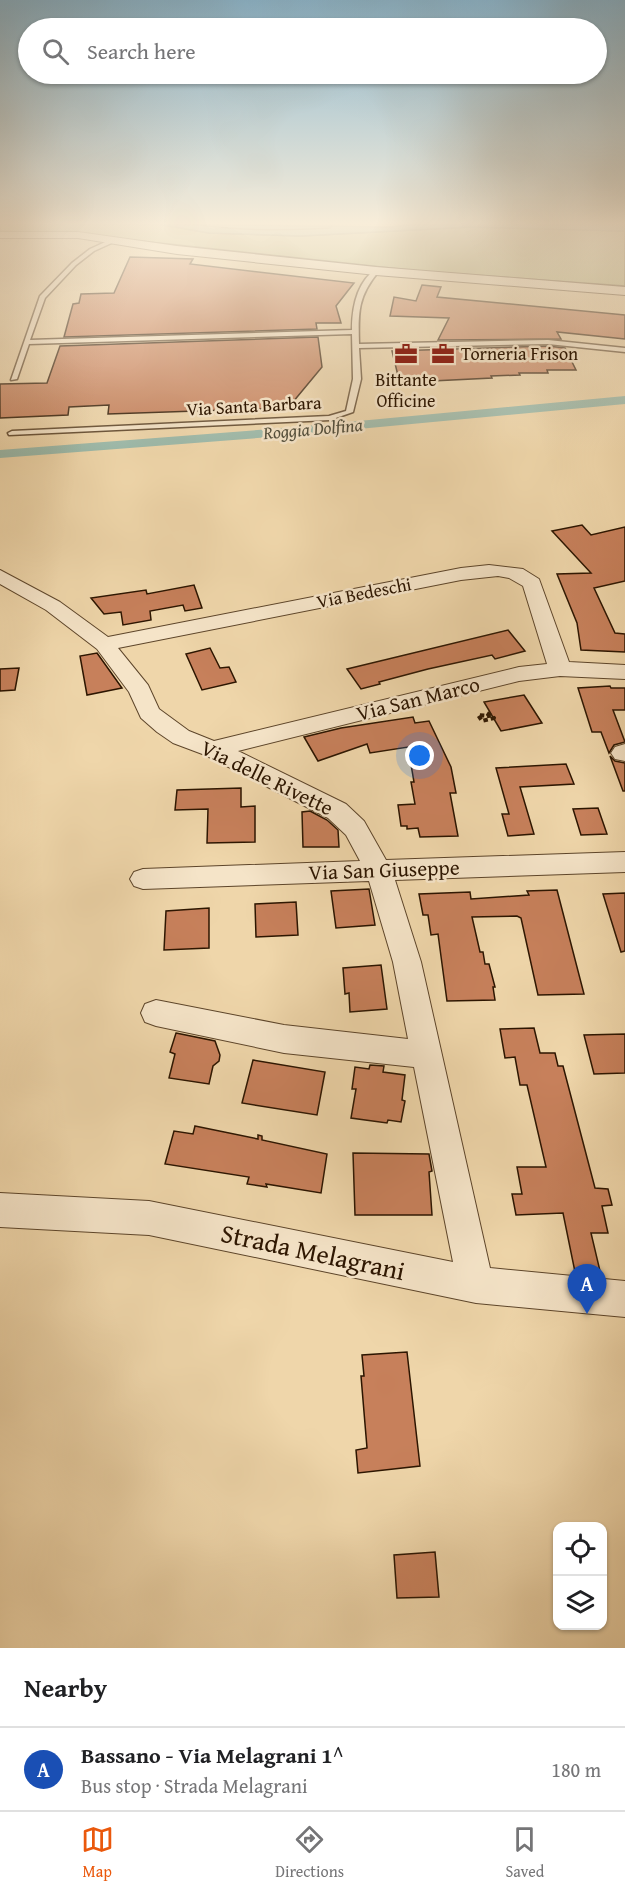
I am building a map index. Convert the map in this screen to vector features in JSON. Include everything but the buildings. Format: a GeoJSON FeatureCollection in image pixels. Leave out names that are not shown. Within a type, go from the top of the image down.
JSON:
{"type":"FeatureCollection","features":[{"type":"Feature","properties":{"kind":"street","name":"Via Bedeschi"},"geometry":{"type":"LineString","coordinates":[[104,644],[461,574],[495,571],[523,575],[532,583],[550,631],[560,669]]}},
{"type":"Feature","properties":{"kind":"street","name":"Via delle Rivette"},"geometry":{"type":"LineString","coordinates":[[0,576],[53,606],[104,644],[140,690],[149,712],[181,737],[287,783],[337,811],[355,828],[379,871],[407,962],[476,1285]]}},
{"type":"Feature","properties":{"kind":"street","name":"Via San Marco"},"geometry":{"type":"LineString","coordinates":[[213,749],[519,674],[560,669],[625,672]]}},
{"type":"Feature","properties":{"kind":"street","name":"Via San Giuseppe"},"geometry":{"type":"LineString","coordinates":[[143,879],[625,862]]}},
{"type":"Feature","properties":{"kind":"street"},"geometry":{"type":"LineString","coordinates":[[156,1013],[284,1039],[428,1055]]}},
{"type":"Feature","properties":{"kind":"street","name":"Strada Melagrani"},"geometry":{"type":"LineString","coordinates":[[0,1210],[149,1218],[476,1285],[625,1299]]}},
{"type":"Feature","properties":{"kind":"lane"},"geometry":{"type":"LineString","coordinates":[[13,379],[41,301]]}},
{"type":"Feature","properties":{"kind":"lane","name":"Via Santa Barbara"},"geometry":{"type":"LineString","coordinates":[[12,433],[330,418],[348,412],[357,379],[355,315],[359,301]]}},
{"type":"Feature","properties":{"kind":"lane"},"geometry":{"type":"LineString","coordinates":[[26,342],[356,332]]}},
{"type":"Feature","properties":{"kind":"lane"},"geometry":{"type":"LineString","coordinates":[[357,346],[548,342],[625,350]]}},
{"type":"Feature","properties":{"kind":"path"},"geometry":{"type":"LineString","coordinates":[[487,713],[490,713],[494,718],[482,721],[478,714],[484,717],[489,716],[487,713]]}},
{"type":"Feature","properties":{"kind":"waterway","name":"Roggia Dolfina"},"geometry":{"type":"LineString","coordinates":[[0,454],[284,432],[625,400]]}},
{"type":"Feature","properties":{"kind":"place","name":"Bittante Officine"},"geometry":{"type":"Point","coordinates":[406,354]}},
{"type":"Feature","properties":{"kind":"place","name":"Torneria Frison"},"geometry":{"type":"Point","coordinates":[443,354]}},
{"type":"Feature","properties":{"kind":"place","name":"Bassano - Via Melagrani 1^"},"geometry":{"type":"Point","coordinates":[587,1314]}}]}
